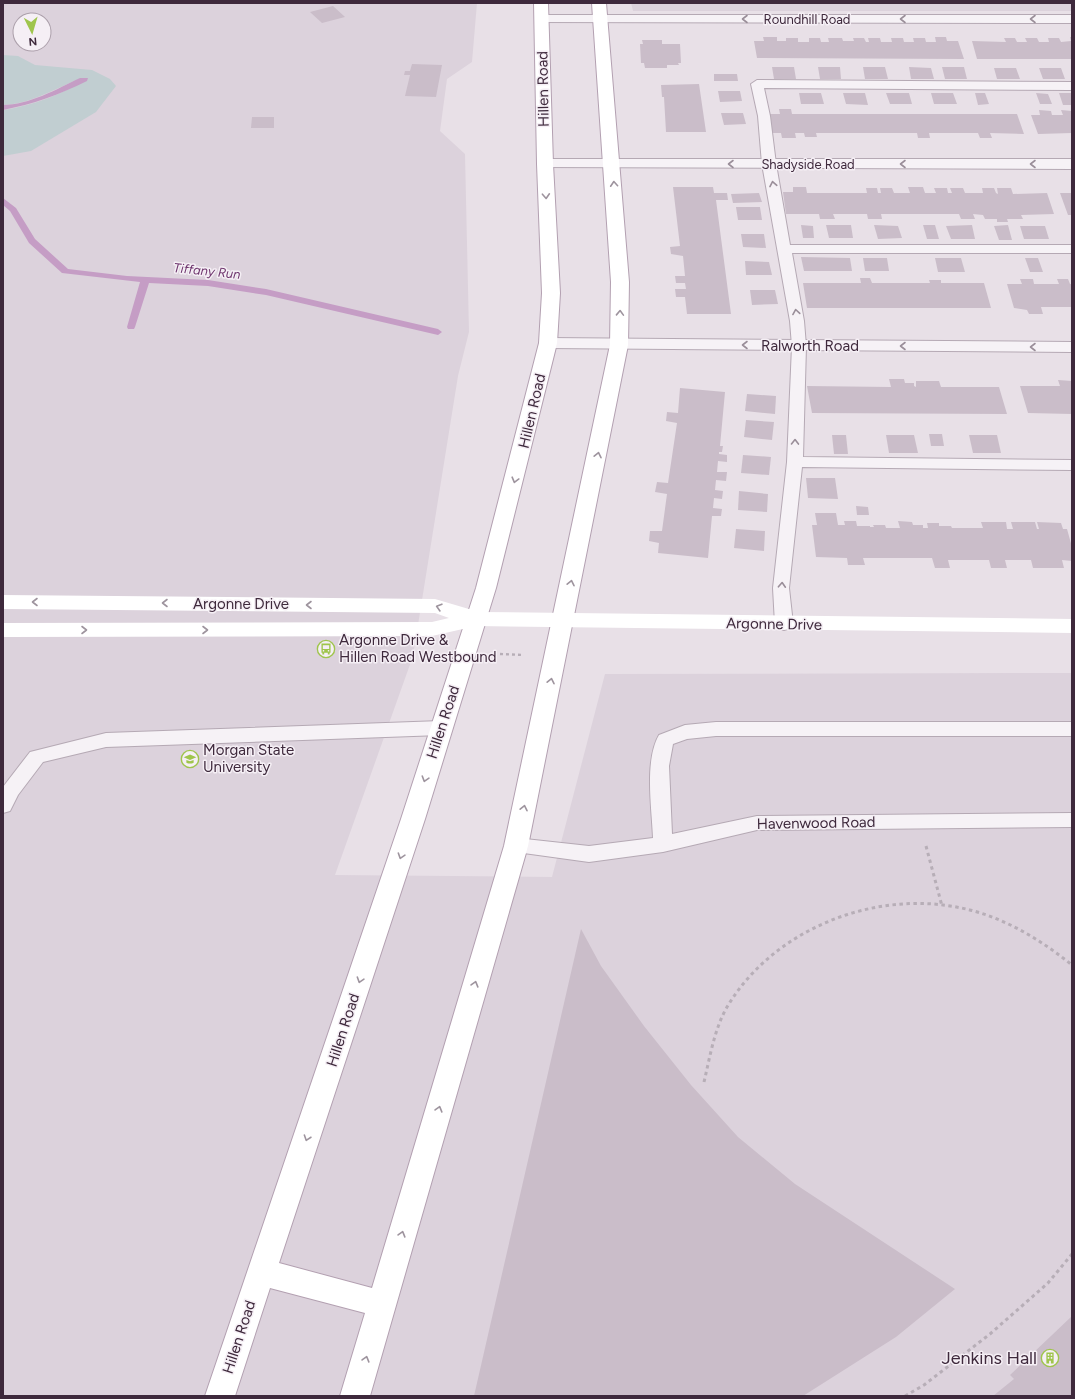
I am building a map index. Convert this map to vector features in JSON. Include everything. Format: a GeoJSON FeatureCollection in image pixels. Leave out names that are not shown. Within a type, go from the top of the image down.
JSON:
{"type":"FeatureCollection","features":[{"type":"Feature","properties":{"kind":"main road","name":"Hillen Road"},"geometry":{"type":"LineString","coordinates":[[220,1396],[260,1272],[324,1086],[486,588],[548,344],[551,293],[545,164],[541,11]]}},
{"type":"Feature","properties":{"kind":"main road"},"geometry":{"type":"LineString","coordinates":[[355,1396],[516,846],[602,435],[619,345],[620,282],[613,164],[606,98],[600,11]]}},
{"type":"Feature","properties":{"kind":"main road","name":"Argonne Drive"},"geometry":{"type":"LineString","coordinates":[[3,602],[434,606],[476,619]]}},
{"type":"Feature","properties":{"kind":"main road","name":"Argonne Drive"},"geometry":{"type":"LineString","coordinates":[[3,630],[432,629],[476,619],[784,624],[1072,626]]}},
{"type":"Feature","properties":{"kind":"main road"},"geometry":{"type":"LineString","coordinates":[[260,1272],[382,1304]]}},
{"type":"Feature","properties":{"kind":"street","name":"Roundhill Road"},"geometry":{"type":"LineString","coordinates":[[541,11],[1072,19]]}},
{"type":"Feature","properties":{"kind":"street","name":"Shadyside Road"},"geometry":{"type":"LineString","coordinates":[[545,164],[1072,164]]}},
{"type":"Feature","properties":{"kind":"street","name":"Ralworth Road"},"geometry":{"type":"LineString","coordinates":[[548,344],[1072,347]]}},
{"type":"Feature","properties":{"kind":"lane"},"geometry":{"type":"LineString","coordinates":[[784,624],[781,588],[795,462],[799,346],[797,321],[769,164],[764,116],[757,84],[1072,86]]}},
{"type":"Feature","properties":{"kind":"lane"},"geometry":{"type":"LineString","coordinates":[[785,249],[1072,249]]}},
{"type":"Feature","properties":{"kind":"lane"},"geometry":{"type":"LineString","coordinates":[[795,462],[1072,465]]}},
{"type":"Feature","properties":{"kind":"lane"},"geometry":{"type":"LineString","coordinates":[[3,806],[10,791],[37,757],[106,740],[441,728]]}},
{"type":"Feature","properties":{"kind":"lane"},"geometry":{"type":"LineString","coordinates":[[663,844],[660,766],[665,740],[685,732],[716,729],[1072,729]]}},
{"type":"Feature","properties":{"kind":"lane","name":"Havenwood Road"},"geometry":{"type":"LineString","coordinates":[[516,846],[589,854],[663,844],[757,823],[1072,820]]}},
{"type":"Feature","properties":{"kind":"path"},"geometry":{"type":"LineString","coordinates":[[500,654],[524,655]]}},
{"type":"Feature","properties":{"kind":"path"},"geometry":{"type":"LineString","coordinates":[[920,822],[942,906]]}},
{"type":"Feature","properties":{"kind":"path"},"geometry":{"type":"LineString","coordinates":[[704,1082],[722,1018],[748,979],[775,951],[809,929],[860,911],[912,903],[966,908],[1016,927],[1053,948],[1072,965]]}},
{"type":"Feature","properties":{"kind":"path"},"geometry":{"type":"LineString","coordinates":[[905,1396],[924,1385],[990,1334],[1048,1283],[1072,1254]]}},
{"type":"Feature","properties":{"kind":"shaded area","name":"Morgan State University"},"geometry":{"type":"Polygon","coordinates":[[[3,3],[477,3],[472,62],[447,79],[440,131],[465,154],[469,332],[458,376],[413,656],[335,875],[552,877],[605,674],[1072,673],[1072,1396],[3,1396],[3,3]]]}},
{"type":"Feature","properties":{"kind":"shaded area"},"geometry":{"type":"Polygon","coordinates":[[[631,3],[1072,3],[1072,11],[633,11],[631,3]]]}},
{"type":"Feature","properties":{"kind":"shaded area"},"geometry":{"type":"Polygon","coordinates":[[[3,55],[18,56],[35,65],[92,70],[110,79],[116,86],[96,112],[31,151],[3,156],[3,110],[26,105],[47,98],[88,78],[74,81],[25,101],[10,105],[3,105],[3,55]]]}},
{"type":"Feature","properties":{"kind":"shaded area"},"geometry":{"type":"Polygon","coordinates":[[[80,78],[88,78],[87,81],[56,95],[3,110],[3,105],[33,99],[80,78]]]}},
{"type":"Feature","properties":{"kind":"building"},"geometry":{"type":"Polygon","coordinates":[[[333,6],[345,17],[322,23],[310,12],[333,6]]]}},
{"type":"Feature","properties":{"kind":"building"},"geometry":{"type":"Polygon","coordinates":[[[763,37],[777,37],[777,41],[786,41],[786,38],[798,38],[798,42],[809,42],[809,38],[820,38],[821,42],[829,42],[828,38],[842,38],[843,41],[854,41],[853,38],[864,38],[866,42],[869,42],[868,38],[880,38],[881,42],[892,42],[891,38],[903,38],[904,42],[914,42],[913,38],[925,38],[926,42],[936,42],[935,37],[946,37],[947,41],[958,41],[964,59],[757,58],[754,41],[764,41],[763,37]]]}},
{"type":"Feature","properties":{"kind":"building"},"geometry":{"type":"Polygon","coordinates":[[[1070,37],[1072,37],[1072,59],[977,59],[972,41],[1006,42],[1004,38],[1015,38],[1017,42],[1027,42],[1025,38],[1037,38],[1039,42],[1049,42],[1048,38],[1059,38],[1061,42],[1071,41],[1070,37]]]}},
{"type":"Feature","properties":{"kind":"building"},"geometry":{"type":"Polygon","coordinates":[[[642,40],[662,40],[662,44],[680,44],[681,63],[678,63],[679,65],[667,65],[667,68],[645,68],[644,63],[641,63],[640,44],[643,44],[642,40]]]}},
{"type":"Feature","properties":{"kind":"building"},"geometry":{"type":"Polygon","coordinates":[[[412,64],[442,65],[436,97],[405,96],[410,75],[404,75],[405,71],[410,71],[412,64]]]}},
{"type":"Feature","properties":{"kind":"building"},"geometry":{"type":"Polygon","coordinates":[[[772,67],[794,67],[796,79],[774,79],[772,67]]]}},
{"type":"Feature","properties":{"kind":"building"},"geometry":{"type":"Polygon","coordinates":[[[818,67],[840,67],[841,79],[820,79],[818,67]]]}},
{"type":"Feature","properties":{"kind":"building"},"geometry":{"type":"Polygon","coordinates":[[[863,67],[885,67],[888,79],[865,79],[863,67]]]}},
{"type":"Feature","properties":{"kind":"building"},"geometry":{"type":"Polygon","coordinates":[[[909,67],[931,68],[934,79],[911,79],[909,67]]]}},
{"type":"Feature","properties":{"kind":"building"},"geometry":{"type":"Polygon","coordinates":[[[942,67],[964,67],[967,79],[945,79],[942,67]]]}},
{"type":"Feature","properties":{"kind":"building"},"geometry":{"type":"Polygon","coordinates":[[[994,68],[1016,68],[1020,79],[997,79],[994,68]]]}},
{"type":"Feature","properties":{"kind":"building"},"geometry":{"type":"Polygon","coordinates":[[[1039,68],[1061,68],[1065,79],[1043,79],[1039,68]]]}},
{"type":"Feature","properties":{"kind":"building"},"geometry":{"type":"Polygon","coordinates":[[[714,74],[737,74],[738,81],[714,81],[714,74]]]}},
{"type":"Feature","properties":{"kind":"building"},"geometry":{"type":"Polygon","coordinates":[[[699,84],[706,132],[666,132],[664,97],[662,97],[661,85],[699,84]]]}},
{"type":"Feature","properties":{"kind":"building"},"geometry":{"type":"Polygon","coordinates":[[[718,91],[740,91],[742,101],[720,102],[718,91]]]}},
{"type":"Feature","properties":{"kind":"building"},"geometry":{"type":"Polygon","coordinates":[[[799,93],[821,93],[824,104],[801,104],[799,93]]]}},
{"type":"Feature","properties":{"kind":"building"},"geometry":{"type":"Polygon","coordinates":[[[843,93],[865,93],[868,105],[846,104],[843,93]]]}},
{"type":"Feature","properties":{"kind":"building"},"geometry":{"type":"Polygon","coordinates":[[[886,93],[909,93],[912,104],[890,104],[886,93]]]}},
{"type":"Feature","properties":{"kind":"building"},"geometry":{"type":"Polygon","coordinates":[[[931,93],[953,93],[957,104],[934,104],[931,93]]]}},
{"type":"Feature","properties":{"kind":"building"},"geometry":{"type":"Polygon","coordinates":[[[975,93],[985,93],[989,104],[978,105],[975,93]]]}},
{"type":"Feature","properties":{"kind":"building"},"geometry":{"type":"Polygon","coordinates":[[[1036,93],[1048,94],[1052,104],[1040,104],[1036,93]]]}},
{"type":"Feature","properties":{"kind":"building"},"geometry":{"type":"Polygon","coordinates":[[[1059,93],[1072,93],[1072,105],[1063,105],[1059,93]]]}},
{"type":"Feature","properties":{"kind":"building"},"geometry":{"type":"Polygon","coordinates":[[[779,109],[791,109],[792,114],[1017,114],[1024,134],[990,133],[992,138],[980,138],[978,133],[929,133],[930,138],[918,138],[917,133],[816,133],[817,137],[805,137],[804,133],[795,133],[796,138],[782,138],[781,133],[771,133],[768,114],[780,114],[779,109]]]}},
{"type":"Feature","properties":{"kind":"building"},"geometry":{"type":"Polygon","coordinates":[[[1039,110],[1051,111],[1052,115],[1063,115],[1061,110],[1072,111],[1072,133],[1038,134],[1031,115],[1040,115],[1039,110]]]}},
{"type":"Feature","properties":{"kind":"building"},"geometry":{"type":"Polygon","coordinates":[[[721,113],[743,113],[746,124],[724,125],[721,113]]]}},
{"type":"Feature","properties":{"kind":"building"},"geometry":{"type":"Polygon","coordinates":[[[252,117],[274,117],[274,128],[251,128],[252,117]]]}},
{"type":"Feature","properties":{"kind":"building"},"geometry":{"type":"Polygon","coordinates":[[[673,187],[713,187],[714,193],[727,193],[728,200],[716,200],[731,314],[687,314],[685,297],[676,297],[675,289],[686,289],[685,283],[676,283],[675,276],[685,276],[683,256],[671,254],[670,247],[680,246],[673,187]]]}},
{"type":"Feature","properties":{"kind":"building"},"geometry":{"type":"Polygon","coordinates":[[[793,187],[806,187],[807,193],[867,193],[866,188],[877,188],[878,193],[881,193],[880,188],[892,188],[894,193],[910,193],[908,187],[923,187],[925,193],[936,193],[934,188],[947,188],[948,193],[952,193],[950,188],[963,188],[965,193],[983,193],[982,188],[994,188],[998,194],[997,188],[1011,188],[1013,194],[1047,193],[1054,214],[1021,215],[1023,219],[1007,219],[1008,222],[997,222],[997,219],[985,219],[983,215],[973,214],[975,219],[961,219],[959,214],[881,214],[882,219],[868,219],[867,214],[833,214],[835,219],[820,219],[819,214],[786,214],[783,192],[793,192],[793,187]]]}},
{"type":"Feature","properties":{"kind":"building"},"geometry":{"type":"Polygon","coordinates":[[[759,193],[762,202],[733,203],[731,194],[759,193]]]}},
{"type":"Feature","properties":{"kind":"building"},"geometry":{"type":"Polygon","coordinates":[[[1060,193],[1072,193],[1072,215],[1068,215],[1060,193]]]}},
{"type":"Feature","properties":{"kind":"building"},"geometry":{"type":"Polygon","coordinates":[[[736,207],[760,207],[762,220],[738,220],[736,207]]]}},
{"type":"Feature","properties":{"kind":"building"},"geometry":{"type":"Polygon","coordinates":[[[801,225],[813,226],[814,238],[803,238],[801,225]]]}},
{"type":"Feature","properties":{"kind":"building"},"geometry":{"type":"Polygon","coordinates":[[[826,225],[851,225],[853,238],[829,238],[826,225]]]}},
{"type":"Feature","properties":{"kind":"building"},"geometry":{"type":"Polygon","coordinates":[[[874,225],[898,226],[902,238],[878,239],[874,225]]]}},
{"type":"Feature","properties":{"kind":"building"},"geometry":{"type":"Polygon","coordinates":[[[923,225],[935,225],[939,239],[927,239],[923,225]]]}},
{"type":"Feature","properties":{"kind":"building"},"geometry":{"type":"Polygon","coordinates":[[[972,225],[975,239],[951,239],[946,226],[972,225]]]}},
{"type":"Feature","properties":{"kind":"building"},"geometry":{"type":"Polygon","coordinates":[[[1008,225],[1012,240],[999,240],[994,226],[1008,225]]]}},
{"type":"Feature","properties":{"kind":"building"},"geometry":{"type":"Polygon","coordinates":[[[1020,226],[1045,226],[1049,239],[1024,239],[1020,226]]]}},
{"type":"Feature","properties":{"kind":"building"},"geometry":{"type":"Polygon","coordinates":[[[741,234],[764,234],[766,248],[743,247],[741,234]]]}},
{"type":"Feature","properties":{"kind":"building"},"geometry":{"type":"Polygon","coordinates":[[[801,257],[850,258],[852,271],[804,271],[801,257]]]}},
{"type":"Feature","properties":{"kind":"building"},"geometry":{"type":"Polygon","coordinates":[[[863,258],[887,258],[889,271],[865,271],[863,258]]]}},
{"type":"Feature","properties":{"kind":"building"},"geometry":{"type":"Polygon","coordinates":[[[935,258],[961,258],[965,272],[938,272],[935,258]]]}},
{"type":"Feature","properties":{"kind":"building"},"geometry":{"type":"Polygon","coordinates":[[[1025,258],[1038,258],[1043,272],[1030,272],[1025,258]]]}},
{"type":"Feature","properties":{"kind":"building"},"geometry":{"type":"Polygon","coordinates":[[[745,261],[769,262],[772,275],[746,275],[745,261]]]}},
{"type":"Feature","properties":{"kind":"building"},"geometry":{"type":"Polygon","coordinates":[[[860,278],[870,278],[872,283],[930,283],[929,280],[941,280],[941,283],[984,283],[991,308],[807,308],[803,283],[861,283],[860,278]]]}},
{"type":"Feature","properties":{"kind":"building"},"geometry":{"type":"Polygon","coordinates":[[[1020,279],[1033,279],[1034,284],[1059,284],[1057,279],[1068,279],[1070,284],[1072,284],[1072,307],[1041,307],[1043,314],[1029,314],[1027,310],[1014,308],[1007,284],[1022,284],[1020,279]]]}},
{"type":"Feature","properties":{"kind":"building"},"geometry":{"type":"Polygon","coordinates":[[[750,290],[775,290],[778,304],[752,305],[750,290]]]}},
{"type":"Feature","properties":{"kind":"building"},"geometry":{"type":"Polygon","coordinates":[[[889,379],[904,379],[905,383],[914,383],[914,386],[916,387],[916,381],[939,381],[941,387],[999,387],[1007,414],[812,413],[807,386],[891,387],[889,379]]]}},
{"type":"Feature","properties":{"kind":"building"},"geometry":{"type":"Polygon","coordinates":[[[1058,380],[1072,381],[1072,414],[1028,413],[1020,386],[1060,386],[1058,380]]]}},
{"type":"Feature","properties":{"kind":"building"},"geometry":{"type":"Polygon","coordinates":[[[680,388],[725,392],[720,446],[723,446],[722,452],[719,452],[719,454],[727,455],[727,462],[718,461],[717,472],[727,472],[726,481],[716,480],[715,490],[723,491],[722,499],[714,498],[713,508],[722,509],[721,516],[712,516],[708,558],[658,553],[659,543],[649,541],[650,531],[662,531],[667,494],[655,492],[657,482],[668,483],[677,423],[666,421],[667,412],[678,413],[680,388]]]}},
{"type":"Feature","properties":{"kind":"building"},"geometry":{"type":"Polygon","coordinates":[[[747,394],[776,396],[775,414],[745,411],[747,394]]]}},
{"type":"Feature","properties":{"kind":"building"},"geometry":{"type":"Polygon","coordinates":[[[746,420],[774,422],[772,440],[744,437],[746,420]]]}},
{"type":"Feature","properties":{"kind":"building"},"geometry":{"type":"Polygon","coordinates":[[[929,434],[942,434],[944,446],[931,446],[929,434]]]}},
{"type":"Feature","properties":{"kind":"building"},"geometry":{"type":"Polygon","coordinates":[[[832,435],[846,435],[848,454],[834,454],[832,435]]]}},
{"type":"Feature","properties":{"kind":"building"},"geometry":{"type":"Polygon","coordinates":[[[886,435],[914,435],[918,453],[889,453],[886,435]]]}},
{"type":"Feature","properties":{"kind":"building"},"geometry":{"type":"Polygon","coordinates":[[[969,435],[997,435],[1001,453],[973,453],[969,435]]]}},
{"type":"Feature","properties":{"kind":"building"},"geometry":{"type":"Polygon","coordinates":[[[743,455],[771,457],[769,475],[741,473],[743,455]]]}},
{"type":"Feature","properties":{"kind":"building"},"geometry":{"type":"Polygon","coordinates":[[[806,478],[835,478],[838,499],[808,498],[806,478]]]}},
{"type":"Feature","properties":{"kind":"building"},"geometry":{"type":"Polygon","coordinates":[[[739,491],[768,494],[767,512],[738,510],[739,491]]]}},
{"type":"Feature","properties":{"kind":"building"},"geometry":{"type":"Polygon","coordinates":[[[856,506],[868,507],[869,515],[857,515],[856,506]]]}},
{"type":"Feature","properties":{"kind":"building"},"geometry":{"type":"Polygon","coordinates":[[[815,513],[836,513],[838,525],[845,525],[844,521],[856,521],[857,526],[874,527],[873,525],[885,525],[886,528],[900,528],[898,521],[912,522],[913,525],[923,525],[923,528],[928,528],[927,523],[939,523],[939,526],[951,526],[952,528],[983,528],[981,522],[1006,522],[1007,529],[1013,529],[1011,522],[1035,522],[1037,529],[1039,529],[1037,522],[1061,523],[1063,529],[1067,529],[1072,547],[1072,561],[1062,560],[1064,568],[1033,568],[1031,560],[1005,560],[1007,568],[991,568],[989,560],[948,560],[950,568],[935,568],[932,558],[863,558],[865,565],[848,565],[847,558],[816,557],[812,525],[817,525],[815,513]]]}},
{"type":"Feature","properties":{"kind":"building"},"geometry":{"type":"Polygon","coordinates":[[[736,529],[765,531],[764,551],[734,548],[736,529]]]}},
{"type":"Feature","properties":{"kind":"building"},"geometry":{"type":"Polygon","coordinates":[[[581,929],[601,966],[644,1026],[691,1085],[738,1137],[795,1184],[955,1289],[896,1337],[803,1396],[474,1396],[581,929]]]}},
{"type":"Feature","properties":{"kind":"building","name":"Jenkins Hall"},"geometry":{"type":"Polygon","coordinates":[[[1072,1316],[1072,1396],[993,1396],[1014,1379],[1010,1375],[1072,1316]]]}},
{"type":"Feature","properties":{"kind":"waterway","name":"Tiffany Run"},"geometry":{"type":"LineString","coordinates":[[3,200],[13,210],[32,241],[65,271],[127,279],[208,283],[266,292],[438,332]]}},
{"type":"Feature","properties":{"kind":"waterway"},"geometry":{"type":"LineString","coordinates":[[131,327],[145,280]]}},
{"type":"Feature","properties":{"kind":"place","name":"Argonne Drive & Hillen Road Westbound"},"geometry":{"type":"Point","coordinates":[326,649]}},
{"type":"Feature","properties":{"kind":"place","name":"Morgan State University"},"geometry":{"type":"Point","coordinates":[190,759]}},
{"type":"Feature","properties":{"kind":"place","name":"Jenkins Hall"},"geometry":{"type":"Point","coordinates":[1050,1358]}}]}
